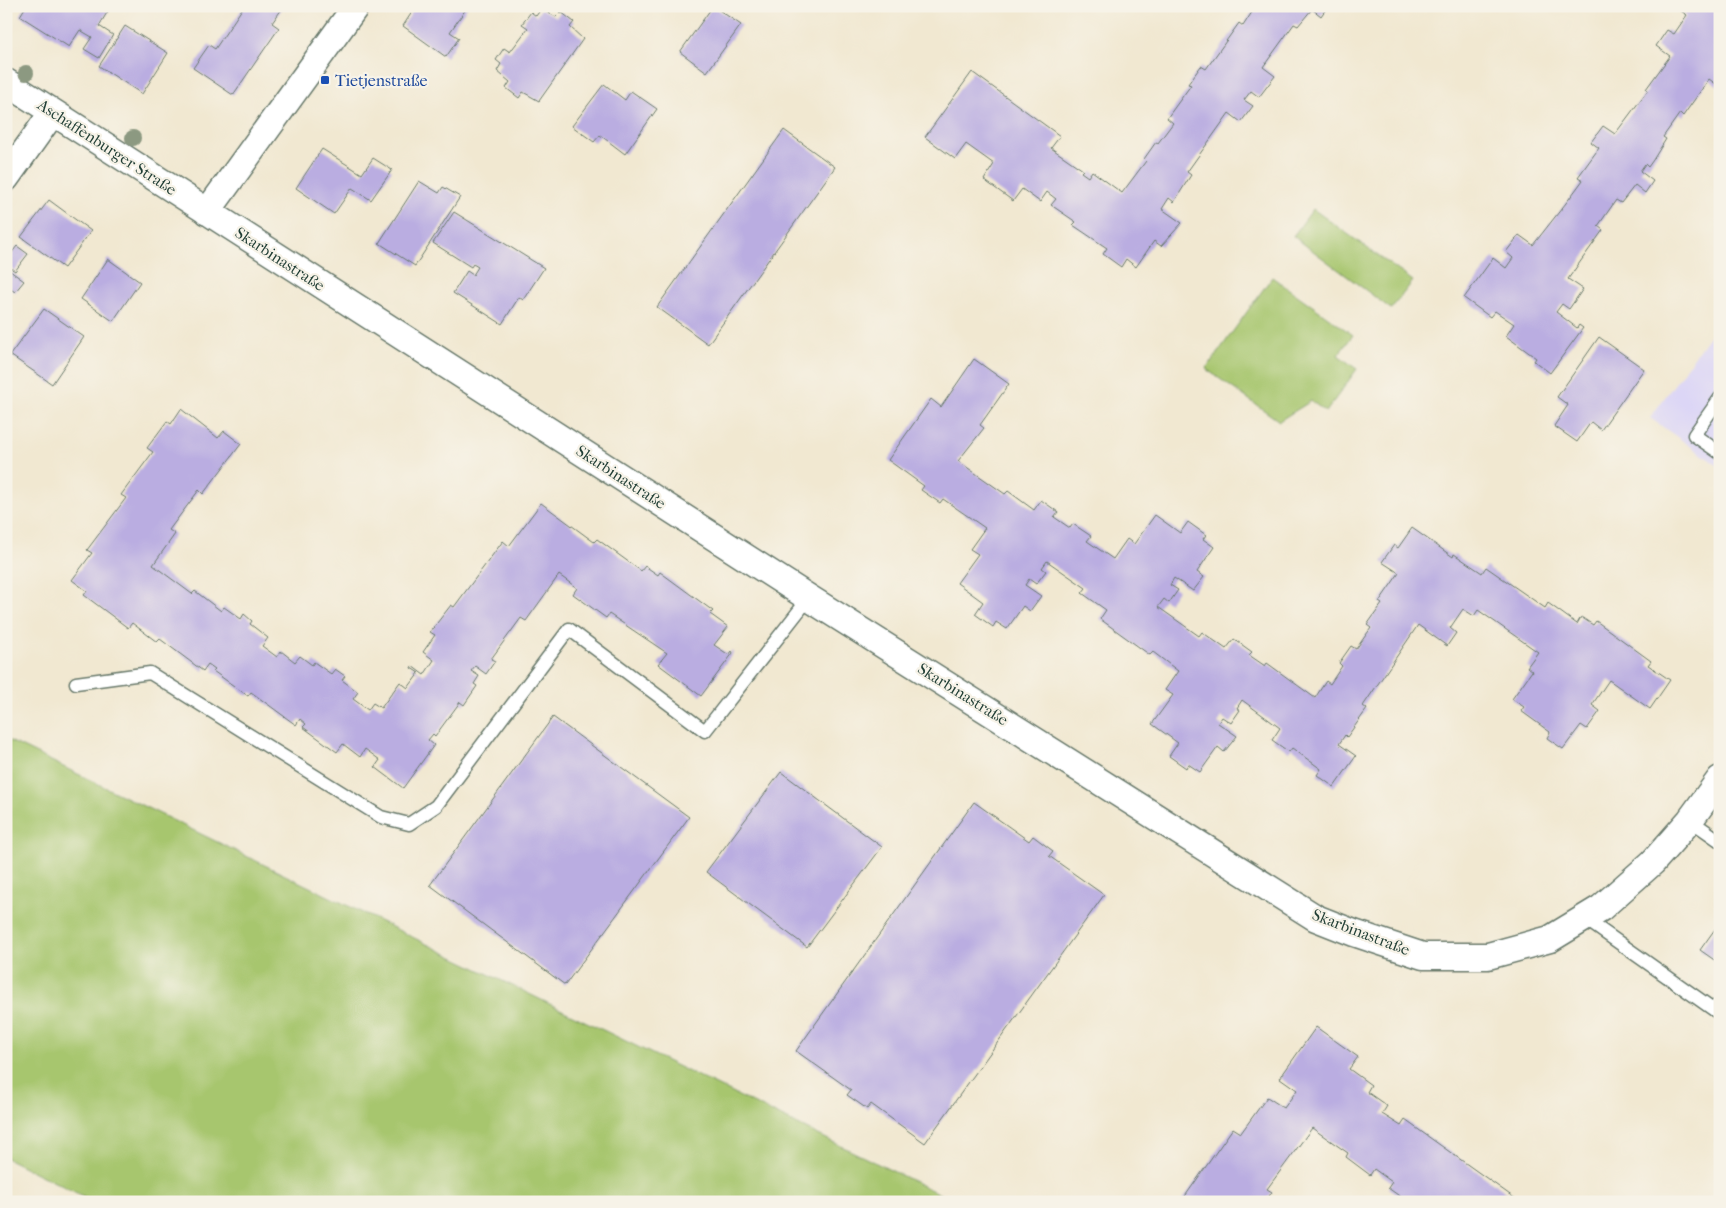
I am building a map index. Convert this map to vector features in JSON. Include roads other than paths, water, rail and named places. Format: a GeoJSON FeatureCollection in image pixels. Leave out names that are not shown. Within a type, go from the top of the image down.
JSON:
{"type":"FeatureCollection","features":[{"type":"Feature","properties":{"kind":"street"},"geometry":{"type":"LineString","coordinates":[[207,212],[356,6]]}},
{"type":"Feature","properties":{"kind":"street","name":"Aschaffenburger Straße"},"geometry":{"type":"LineString","coordinates":[[6,82],[207,212]]}},
{"type":"Feature","properties":{"kind":"street"},"geometry":{"type":"LineString","coordinates":[[6,178],[53,112]]}},
{"type":"Feature","properties":{"kind":"street","name":"Skarbinastraße"},"geometry":{"type":"LineString","coordinates":[[207,212],[809,598],[1316,918],[1354,934],[1423,956],[1488,956],[1550,939],[1601,908],[1653,862],[1690,820],[1720,779]]}},
{"type":"Feature","properties":{"kind":"lane"},"geometry":{"type":"LineString","coordinates":[[1720,398],[1694,435],[1720,453]]}},
{"type":"Feature","properties":{"kind":"lane"},"geometry":{"type":"LineString","coordinates":[[76,683],[150,673],[381,817],[408,824],[436,806],[569,629],[705,731],[809,598]]}},
{"type":"Feature","properties":{"kind":"lane"},"geometry":{"type":"LineString","coordinates":[[1690,820],[1720,841]]}},
{"type":"Feature","properties":{"kind":"lane"},"geometry":{"type":"LineString","coordinates":[[1584,918],[1720,1014]]}},
{"type":"Feature","properties":{"kind":"place","name":"Tietjenstraße"},"geometry":{"type":"Point","coordinates":[325,80]}}]}
